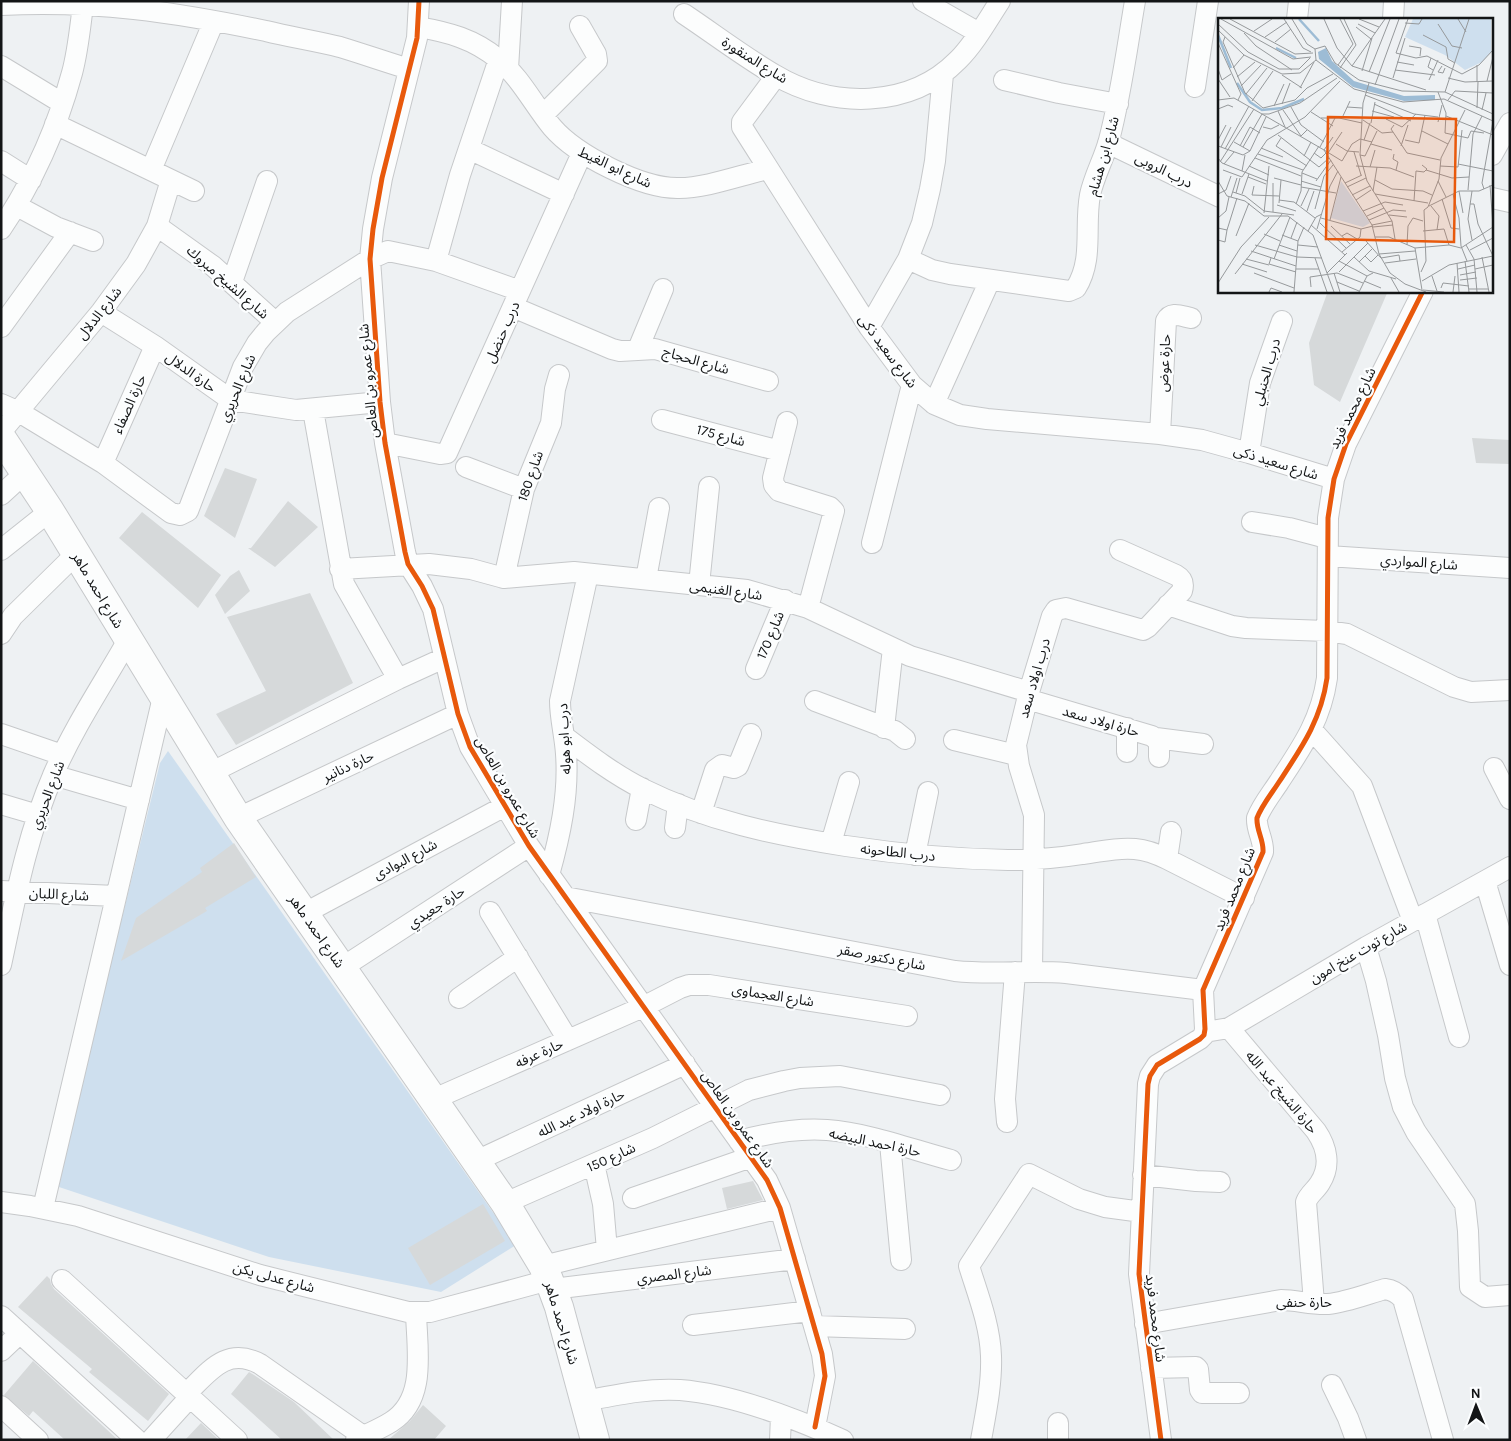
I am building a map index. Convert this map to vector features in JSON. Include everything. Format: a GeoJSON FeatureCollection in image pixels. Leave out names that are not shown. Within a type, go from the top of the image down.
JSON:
{"type":"FeatureCollection","features":[{"type":"Feature","properties":{"kind":"main road","name":"شارع احمد ماهر"},"geometry":{"type":"LineString","coordinates":[[1,437],[50,511],[238,818],[505,1203],[548,1278],[585,1401],[594,1440]]}},
{"type":"Feature","properties":{"kind":"street","name":"شارع عمرو بن العاص"},"geometry":{"type":"LineString","coordinates":[[419,1],[418,27],[382,178],[370,258],[384,443],[408,564],[422,586],[433,609],[458,714],[470,747],[529,846],[767,1180],[780,1208],[825,1369],[815,1428]]}},
{"type":"Feature","properties":{"kind":"street"},"geometry":{"type":"LineString","coordinates":[[436,261],[468,149],[504,64],[512,1]]}},
{"type":"Feature","properties":{"kind":"street"},"geometry":{"type":"LineString","coordinates":[[922,1],[979,33]]}},
{"type":"Feature","properties":{"kind":"street","name":"شارع المنقورة"},"geometry":{"type":"LineString","coordinates":[[684,14],[776,76],[802,88],[829,96],[856,100],[879,99],[902,94],[924,85],[943,74],[970,48],[1000,1]]}},
{"type":"Feature","properties":{"kind":"street","name":"شارع ابن هشام"},"geometry":{"type":"LineString","coordinates":[[908,259],[932,270],[1068,291],[1076,288],[1088,255],[1090,195],[1108,142],[1118,104],[1135,1]]}},
{"type":"Feature","properties":{"kind":"street"},"geometry":{"type":"LineString","coordinates":[[1195,87],[1208,1]]}},
{"type":"Feature","properties":{"kind":"street"},"geometry":{"type":"LineString","coordinates":[[1297,18],[1299,1]]}},
{"type":"Feature","properties":{"kind":"street"},"geometry":{"type":"LineString","coordinates":[[1394,1],[1394,18]]}},
{"type":"Feature","properties":{"kind":"street"},"geometry":{"type":"LineString","coordinates":[[1,5],[172,7],[214,21],[339,47],[409,69]]}},
{"type":"Feature","properties":{"kind":"street"},"geometry":{"type":"LineString","coordinates":[[1,229],[17,206],[46,149],[72,73],[83,5]]}},
{"type":"Feature","properties":{"kind":"street"},"geometry":{"type":"LineString","coordinates":[[151,170],[214,21]]}},
{"type":"Feature","properties":{"kind":"street"},"geometry":{"type":"LineString","coordinates":[[543,115],[597,61],[596,54],[580,26]]}},
{"type":"Feature","properties":{"kind":"street","name":"شارع ابو الغيط"},"geometry":{"type":"LineString","coordinates":[[418,27],[462,37],[481,46],[504,64],[561,136],[582,153],[637,180],[665,188],[694,187],[768,169]]}},
{"type":"Feature","properties":{"kind":"street"},"geometry":{"type":"LineString","coordinates":[[1,66],[62,103]]}},
{"type":"Feature","properties":{"kind":"street"},"geometry":{"type":"LineString","coordinates":[[869,327],[908,259],[922,223],[935,161],[943,74]]}},
{"type":"Feature","properties":{"kind":"street","name":"شارع سعيد ذكى"},"geometry":{"type":"LineString","coordinates":[[776,76],[741,124],[869,327],[912,385],[934,404],[960,415],[987,419],[1160,434],[1202,440],[1334,480]]}},
{"type":"Feature","properties":{"kind":"street"},"geometry":{"type":"LineString","coordinates":[[1004,80],[1059,94],[1118,104]]}},
{"type":"Feature","properties":{"kind":"street"},"geometry":{"type":"LineString","coordinates":[[1494,151],[1510,123]]}},
{"type":"Feature","properties":{"kind":"street"},"geometry":{"type":"LineString","coordinates":[[55,124],[194,191]]}},
{"type":"Feature","properties":{"kind":"street","name":"درب الروبى"},"geometry":{"type":"LineString","coordinates":[[1108,142],[1218,196]]}},
{"type":"Feature","properties":{"kind":"street"},"geometry":{"type":"LineString","coordinates":[[468,149],[564,194]]}},
{"type":"Feature","properties":{"kind":"street","name":"درب حنضل"},"geometry":{"type":"LineString","coordinates":[[384,443],[440,454],[447,452],[582,153]]}},
{"type":"Feature","properties":{"kind":"street"},"geometry":{"type":"LineString","coordinates":[[1,161],[30,180]]}},
{"type":"Feature","properties":{"kind":"street","name":"شارع الدلال"},"geometry":{"type":"LineString","coordinates":[[1,432],[10,408],[101,312],[136,264],[157,226],[171,180]]}},
{"type":"Feature","properties":{"kind":"street"},"geometry":{"type":"LineString","coordinates":[[232,282],[267,181]]}},
{"type":"Feature","properties":{"kind":"street"},"geometry":{"type":"LineString","coordinates":[[1494,198],[1510,202]]}},
{"type":"Feature","properties":{"kind":"street"},"geometry":{"type":"LineString","coordinates":[[17,206],[56,227],[93,241]]}},
{"type":"Feature","properties":{"kind":"street","name":"شارع الشيخ مبروك"},"geometry":{"type":"LineString","coordinates":[[157,226],[206,260],[275,322]]}},
{"type":"Feature","properties":{"kind":"street"},"geometry":{"type":"LineString","coordinates":[[1,327],[70,232]]}},
{"type":"Feature","properties":{"kind":"street","name":"شارع الحريري"},"geometry":{"type":"LineString","coordinates":[[103,463],[171,513],[180,515],[188,511],[250,355],[257,343],[275,322],[287,312],[370,258],[388,251],[436,261]]}},
{"type":"Feature","properties":{"kind":"street","name":"شارع الحجاج"},"geometry":{"type":"LineString","coordinates":[[436,261],[517,299],[612,350],[655,349],[768,380]]}},
{"type":"Feature","properties":{"kind":"street"},"geometry":{"type":"LineString","coordinates":[[934,404],[990,280]]}},
{"type":"Feature","properties":{"kind":"street"},"geometry":{"type":"LineString","coordinates":[[638,349],[663,289]]}},
{"type":"Feature","properties":{"kind":"street","name":"شارع محمد فريد"},"geometry":{"type":"LineString","coordinates":[[1161,1440],[1139,1274],[1142,1175],[1148,1084],[1150,1076],[1157,1065],[1200,1038],[1205,1032],[1203,990],[1264,852],[1263,840],[1257,824],[1260,812],[1312,730],[1324,696],[1327,678],[1327,548],[1330,499],[1334,480],[1346,444],[1418,293]]}},
{"type":"Feature","properties":{"kind":"street","name":"حارة الدلال"},"geometry":{"type":"LineString","coordinates":[[101,312],[155,346],[231,400],[296,410],[312,410],[380,402]]}},
{"type":"Feature","properties":{"kind":"street","name":"حارة عوض"},"geometry":{"type":"LineString","coordinates":[[1160,434],[1166,321],[1170,315],[1174,314],[1190,318]]}},
{"type":"Feature","properties":{"kind":"street","name":"درب الحنبلي"},"geometry":{"type":"LineString","coordinates":[[1249,453],[1260,383],[1282,321]]}},
{"type":"Feature","properties":{"kind":"street","name":"حارة الصفاء"},"geometry":{"type":"LineString","coordinates":[[103,463],[155,346]]}},
{"type":"Feature","properties":{"kind":"street","name":"شارع 180"},"geometry":{"type":"LineString","coordinates":[[504,578],[524,489],[535,459],[548,434],[559,375]]}},
{"type":"Feature","properties":{"kind":"street"},"geometry":{"type":"LineString","coordinates":[[872,543],[912,385]]}},
{"type":"Feature","properties":{"kind":"street"},"geometry":{"type":"LineString","coordinates":[[10,408],[103,463]]}},
{"type":"Feature","properties":{"kind":"street"},"geometry":{"type":"LineString","coordinates":[[312,410],[344,584],[398,679]]}},
{"type":"Feature","properties":{"kind":"street","name":"شارع 175"},"geometry":{"type":"LineString","coordinates":[[662,420],[780,451]]}},
{"type":"Feature","properties":{"kind":"street"},"geometry":{"type":"LineString","coordinates":[[787,422],[773,482],[776,488],[830,507],[834,511],[808,608]]}},
{"type":"Feature","properties":{"kind":"street"},"geometry":{"type":"LineString","coordinates":[[466,467],[524,489]]}},
{"type":"Feature","properties":{"kind":"street"},"geometry":{"type":"LineString","coordinates":[[1,495],[25,473]]}},
{"type":"Feature","properties":{"kind":"street"},"geometry":{"type":"LineString","coordinates":[[699,585],[709,487]]}},
{"type":"Feature","properties":{"kind":"street"},"geometry":{"type":"LineString","coordinates":[[646,580],[659,508]]}},
{"type":"Feature","properties":{"kind":"street"},"geometry":{"type":"LineString","coordinates":[[1,550],[50,511]]}},
{"type":"Feature","properties":{"kind":"street","name":"شارع المواردي"},"geometry":{"type":"LineString","coordinates":[[1252,522],[1289,528],[1327,548],[1510,568]]}},
{"type":"Feature","properties":{"kind":"street","name":"درب اولاد سعد"},"geometry":{"type":"LineString","coordinates":[[1007,1122],[1005,1099],[1024,972],[1034,859],[1034,815],[1016,755],[1017,736],[1052,616],[1056,610],[1066,608],[1143,630],[1182,591],[1183,582],[1180,578],[1120,550]]}},
{"type":"Feature","properties":{"kind":"street"},"geometry":{"type":"LineString","coordinates":[[1,634],[13,616],[76,554]]}},
{"type":"Feature","properties":{"kind":"street","name":"شارع الغنيمى"},"geometry":{"type":"LineString","coordinates":[[340,569],[429,564],[450,566],[504,578],[574,572],[747,590],[808,608],[926,662],[1028,696]]}},
{"type":"Feature","properties":{"kind":"street","name":"درب ابو هوله"},"geometry":{"type":"LineString","coordinates":[[549,875],[560,833],[567,773],[560,701],[588,574]]}},
{"type":"Feature","properties":{"kind":"street","name":"شارع 170"},"geometry":{"type":"LineString","coordinates":[[756,669],[785,600]]}},
{"type":"Feature","properties":{"kind":"street"},"geometry":{"type":"LineString","coordinates":[[1168,605],[1232,626],[1327,631],[1348,634],[1462,689],[1471,692],[1510,690]]}},
{"type":"Feature","properties":{"kind":"street","name":"شارع الحريري"},"geometry":{"type":"LineString","coordinates":[[1,965],[9,891],[26,853],[53,775],[62,755],[128,640]]}},
{"type":"Feature","properties":{"kind":"street"},"geometry":{"type":"LineString","coordinates":[[884,728],[893,648]]}},
{"type":"Feature","properties":{"kind":"street"},"geometry":{"type":"LineString","coordinates":[[210,773],[444,658]]}},
{"type":"Feature","properties":{"kind":"street","name":"حارة اولاد سعد"},"geometry":{"type":"LineString","coordinates":[[1028,696],[1127,728],[1158,747],[1203,744]]}},
{"type":"Feature","properties":{"kind":"street"},"geometry":{"type":"LineString","coordinates":[[43,1208],[163,697]]}},
{"type":"Feature","properties":{"kind":"street"},"geometry":{"type":"LineString","coordinates":[[815,701],[894,731],[905,740]]}},
{"type":"Feature","properties":{"kind":"street","name":"حارة دنانير"},"geometry":{"type":"LineString","coordinates":[[238,818],[458,714]]}},
{"type":"Feature","properties":{"kind":"street"},"geometry":{"type":"LineString","coordinates":[[1127,728],[1127,752]]}},
{"type":"Feature","properties":{"kind":"street"},"geometry":{"type":"LineString","coordinates":[[1312,730],[1362,786],[1419,917],[1459,1037]]}},
{"type":"Feature","properties":{"kind":"street"},"geometry":{"type":"LineString","coordinates":[[1,734],[62,755]]}},
{"type":"Feature","properties":{"kind":"street"},"geometry":{"type":"LineString","coordinates":[[701,813],[716,770],[722,765],[734,768],[738,766],[751,734]]}},
{"type":"Feature","properties":{"kind":"street","name":"درب الطاحونه"},"geometry":{"type":"LineString","coordinates":[[565,737],[597,761],[642,788],[701,813],[771,833],[831,844],[915,855],[1007,860],[1066,857],[1116,848],[1136,849],[1154,853],[1244,898]]}},
{"type":"Feature","properties":{"kind":"street"},"geometry":{"type":"LineString","coordinates":[[954,740],[1016,755]]}},
{"type":"Feature","properties":{"kind":"street"},"geometry":{"type":"LineString","coordinates":[[1494,768],[1510,799]]}},
{"type":"Feature","properties":{"kind":"street"},"geometry":{"type":"LineString","coordinates":[[53,775],[139,800]]}},
{"type":"Feature","properties":{"kind":"street"},"geometry":{"type":"LineString","coordinates":[[831,844],[848,782]]}},
{"type":"Feature","properties":{"kind":"street"},"geometry":{"type":"LineString","coordinates":[[636,820],[642,788]]}},
{"type":"Feature","properties":{"kind":"street"},"geometry":{"type":"LineString","coordinates":[[915,855],[928,792]]}},
{"type":"Feature","properties":{"kind":"street"},"geometry":{"type":"LineString","coordinates":[[1,804],[38,815]]}},
{"type":"Feature","properties":{"kind":"street"},"geometry":{"type":"LineString","coordinates":[[675,828],[678,804]]}},
{"type":"Feature","properties":{"kind":"street","name":"شارع البوادى"},"geometry":{"type":"LineString","coordinates":[[305,913],[505,806]]}},
{"type":"Feature","properties":{"kind":"street"},"geometry":{"type":"LineString","coordinates":[[1167,859],[1171,832]]}},
{"type":"Feature","properties":{"kind":"street","name":"حارة جعيدي"},"geometry":{"type":"LineString","coordinates":[[343,967],[529,846]]}},
{"type":"Feature","properties":{"kind":"street","name":"شارع توت عنخ امون"},"geometry":{"type":"LineString","coordinates":[[1205,1032],[1229,1028],[1366,947],[1510,867]]}},
{"type":"Feature","properties":{"kind":"street"},"geometry":{"type":"LineString","coordinates":[[1485,881],[1510,965]]}},
{"type":"Feature","properties":{"kind":"street","name":"شارع اللبان"},"geometry":{"type":"LineString","coordinates":[[9,891],[116,896]]}},
{"type":"Feature","properties":{"kind":"street","name":"شارع دكتور صقر"},"geometry":{"type":"LineString","coordinates":[[565,897],[955,971],[978,974],[1066,973],[1203,990]]}},
{"type":"Feature","properties":{"kind":"street"},"geometry":{"type":"LineString","coordinates":[[490,912],[568,1040]]}},
{"type":"Feature","properties":{"kind":"street"},"geometry":{"type":"LineString","coordinates":[[1366,947],[1376,981],[1388,1034],[1395,1078],[1403,1107],[1416,1132],[1465,1204],[1470,1287],[1485,1297],[1510,1295]]}},
{"type":"Feature","properties":{"kind":"street"},"geometry":{"type":"LineString","coordinates":[[459,998],[518,957]]}},
{"type":"Feature","properties":{"kind":"street","name":"شارع العجماوى"},"geometry":{"type":"LineString","coordinates":[[643,1007],[680,988],[699,984],[907,1016]]}},
{"type":"Feature","properties":{"kind":"street","name":"حارة عرفه"},"geometry":{"type":"LineString","coordinates":[[434,1099],[643,1007]]}},
{"type":"Feature","properties":{"kind":"street","name":"حارة الشيخ عبد الله"},"geometry":{"type":"LineString","coordinates":[[1229,1028],[1316,1131],[1325,1148],[1327,1157],[1324,1176],[1308,1196],[1306,1202],[1314,1303]]}},
{"type":"Feature","properties":{"kind":"street","name":"حارة اولاد عبد الله"},"geometry":{"type":"LineString","coordinates":[[476,1161],[685,1064]]}},
{"type":"Feature","properties":{"kind":"street","name":"شارع 150"},"geometry":{"type":"LineString","coordinates":[[505,1203],[653,1138],[749,1090],[792,1079],[821,1076],[857,1078],[940,1095]]}},
{"type":"Feature","properties":{"kind":"street","name":"حارة احمد البيضه"},"geometry":{"type":"LineString","coordinates":[[739,1141],[760,1135],[805,1130],[827,1130],[849,1133],[950,1160]]}},
{"type":"Feature","properties":{"kind":"street"},"geometry":{"type":"LineString","coordinates":[[890,1143],[901,1260]]}},
{"type":"Feature","properties":{"kind":"street"},"geometry":{"type":"LineString","coordinates":[[633,1198],[751,1157]]}},
{"type":"Feature","properties":{"kind":"street"},"geometry":{"type":"LineString","coordinates":[[594,1164],[603,1204],[607,1250]]}},
{"type":"Feature","properties":{"kind":"street"},"geometry":{"type":"LineString","coordinates":[[981,1440],[990,1388],[991,1354],[987,1326],[969,1266],[1030,1174],[1079,1199],[1105,1207],[1142,1212]]}},
{"type":"Feature","properties":{"kind":"street"},"geometry":{"type":"LineString","coordinates":[[1142,1175],[1220,1182]]}},
{"type":"Feature","properties":{"kind":"street","name":"شارع عدلى يكن"},"geometry":{"type":"LineString","coordinates":[[1,1202],[43,1208],[78,1216],[260,1275],[416,1313],[430,1312],[548,1278]]}},
{"type":"Feature","properties":{"kind":"street"},"geometry":{"type":"LineString","coordinates":[[548,1278],[607,1250],[780,1208]]}},
{"type":"Feature","properties":{"kind":"street","name":"شارع المصري"},"geometry":{"type":"LineString","coordinates":[[548,1278],[795,1259]]}},
{"type":"Feature","properties":{"kind":"street"},"geometry":{"type":"LineString","coordinates":[[62,1280],[237,1440]]}},
{"type":"Feature","properties":{"kind":"street","name":"حارة حنفى"},"geometry":{"type":"LineString","coordinates":[[1145,1324],[1281,1300],[1314,1303],[1337,1302],[1385,1289],[1398,1294],[1403,1299],[1443,1440]]}},
{"type":"Feature","properties":{"kind":"street"},"geometry":{"type":"LineString","coordinates":[[151,1440],[188,1395],[218,1364],[228,1359],[239,1357],[250,1359],[260,1364],[360,1438],[396,1419],[408,1406],[414,1395],[417,1384],[416,1313]]}},
{"type":"Feature","properties":{"kind":"street"},"geometry":{"type":"LineString","coordinates":[[1,1316],[131,1438]]}},
{"type":"Feature","properties":{"kind":"street"},"geometry":{"type":"LineString","coordinates":[[693,1325],[812,1318],[905,1328]]}},
{"type":"Feature","properties":{"kind":"street"},"geometry":{"type":"LineString","coordinates":[[1,1350],[20,1333]]}},
{"type":"Feature","properties":{"kind":"street"},"geometry":{"type":"LineString","coordinates":[[1151,1368],[1196,1367],[1202,1393],[1238,1393]]}},
{"type":"Feature","properties":{"kind":"street"},"geometry":{"type":"LineString","coordinates":[[1332,1385],[1356,1440]]}},
{"type":"Feature","properties":{"kind":"street"},"geometry":{"type":"LineString","coordinates":[[585,1401],[646,1390],[678,1390],[711,1394],[742,1402],[844,1440]]}},
{"type":"Feature","properties":{"kind":"street"},"geometry":{"type":"LineString","coordinates":[[1,1406],[34,1438]]}},
{"type":"Feature","properties":{"kind":"street"},"geometry":{"type":"LineString","coordinates":[[780,1440],[781,1416]]}},
{"type":"Feature","properties":{"kind":"shaded area"},"geometry":{"type":"Polygon","coordinates":[[[168,751],[516,1245],[441,1292],[269,1257],[56,1186],[160,763],[168,751]]]}},
{"type":"Feature","properties":{"kind":"building"},"geometry":{"type":"Polygon","coordinates":[[[1328,292],[1388,292],[1340,402],[1314,385],[1309,343],[1328,292]]]}},
{"type":"Feature","properties":{"kind":"building"},"geometry":{"type":"Polygon","coordinates":[[[1472,438],[1510,440],[1510,464],[1476,463],[1472,438]]]}},
{"type":"Feature","properties":{"kind":"building"},"geometry":{"type":"Polygon","coordinates":[[[225,468],[257,479],[235,538],[204,516],[225,468]]]}},
{"type":"Feature","properties":{"kind":"building"},"geometry":{"type":"Polygon","coordinates":[[[288,501],[318,527],[275,567],[248,548],[251,548],[288,501]]]}},
{"type":"Feature","properties":{"kind":"building"},"geometry":{"type":"Polygon","coordinates":[[[142,512],[221,575],[198,608],[119,538],[142,512]]]}},
{"type":"Feature","properties":{"kind":"building"},"geometry":{"type":"Polygon","coordinates":[[[239,570],[250,591],[225,614],[215,595],[230,576],[239,570]]]}},
{"type":"Feature","properties":{"kind":"building"},"geometry":{"type":"Polygon","coordinates":[[[310,593],[353,683],[236,745],[216,714],[266,691],[227,617],[310,593]]]}},
{"type":"Feature","properties":{"kind":"building"},"geometry":{"type":"Polygon","coordinates":[[[234,843],[256,877],[205,908],[207,911],[121,961],[136,918],[202,872],[200,868],[234,843]]]}},
{"type":"Feature","properties":{"kind":"building"},"geometry":{"type":"Polygon","coordinates":[[[753,1181],[763,1200],[727,1209],[722,1188],[753,1181]]]}},
{"type":"Feature","properties":{"kind":"building"},"geometry":{"type":"Polygon","coordinates":[[[483,1204],[505,1241],[430,1285],[408,1248],[483,1204]]]}},
{"type":"Feature","properties":{"kind":"building"},"geometry":{"type":"Polygon","coordinates":[[[47,1276],[54,1289],[169,1394],[148,1421],[89,1372],[92,1369],[18,1307],[47,1276]]]}},
{"type":"Feature","properties":{"kind":"building"},"geometry":{"type":"Polygon","coordinates":[[[33,1361],[118,1440],[65,1440],[33,1411],[29,1416],[4,1395],[33,1361]]]}},
{"type":"Feature","properties":{"kind":"building"},"geometry":{"type":"Polygon","coordinates":[[[249,1372],[294,1402],[334,1440],[282,1440],[231,1394],[249,1372]]]}},
{"type":"Feature","properties":{"kind":"building"},"geometry":{"type":"Polygon","coordinates":[[[423,1405],[446,1426],[434,1440],[388,1440],[410,1421],[423,1405]]]}},
{"type":"Feature","properties":{"kind":"building"},"geometry":{"type":"Polygon","coordinates":[[[201,1423],[219,1440],[185,1440],[201,1423]]]}},
{"type":"Feature","properties":{"kind":"cycle path"},"geometry":{"type":"LineString","coordinates":[[419,1],[417,38],[382,178],[370,259],[380,402],[385,443],[408,564],[422,586],[433,609],[458,714],[470,747],[529,846],[767,1180],[780,1208],[822,1354],[825,1376],[815,1427]]}},
{"type":"Feature","properties":{"kind":"cycle path"},"geometry":{"type":"LineString","coordinates":[[1161,1440],[1139,1274],[1148,1084],[1150,1076],[1157,1065],[1204,1035],[1203,990],[1263,852],[1257,818],[1264,804],[1303,745],[1320,707],[1327,678],[1328,518],[1334,479],[1346,444],[1422,292]]}}]}
